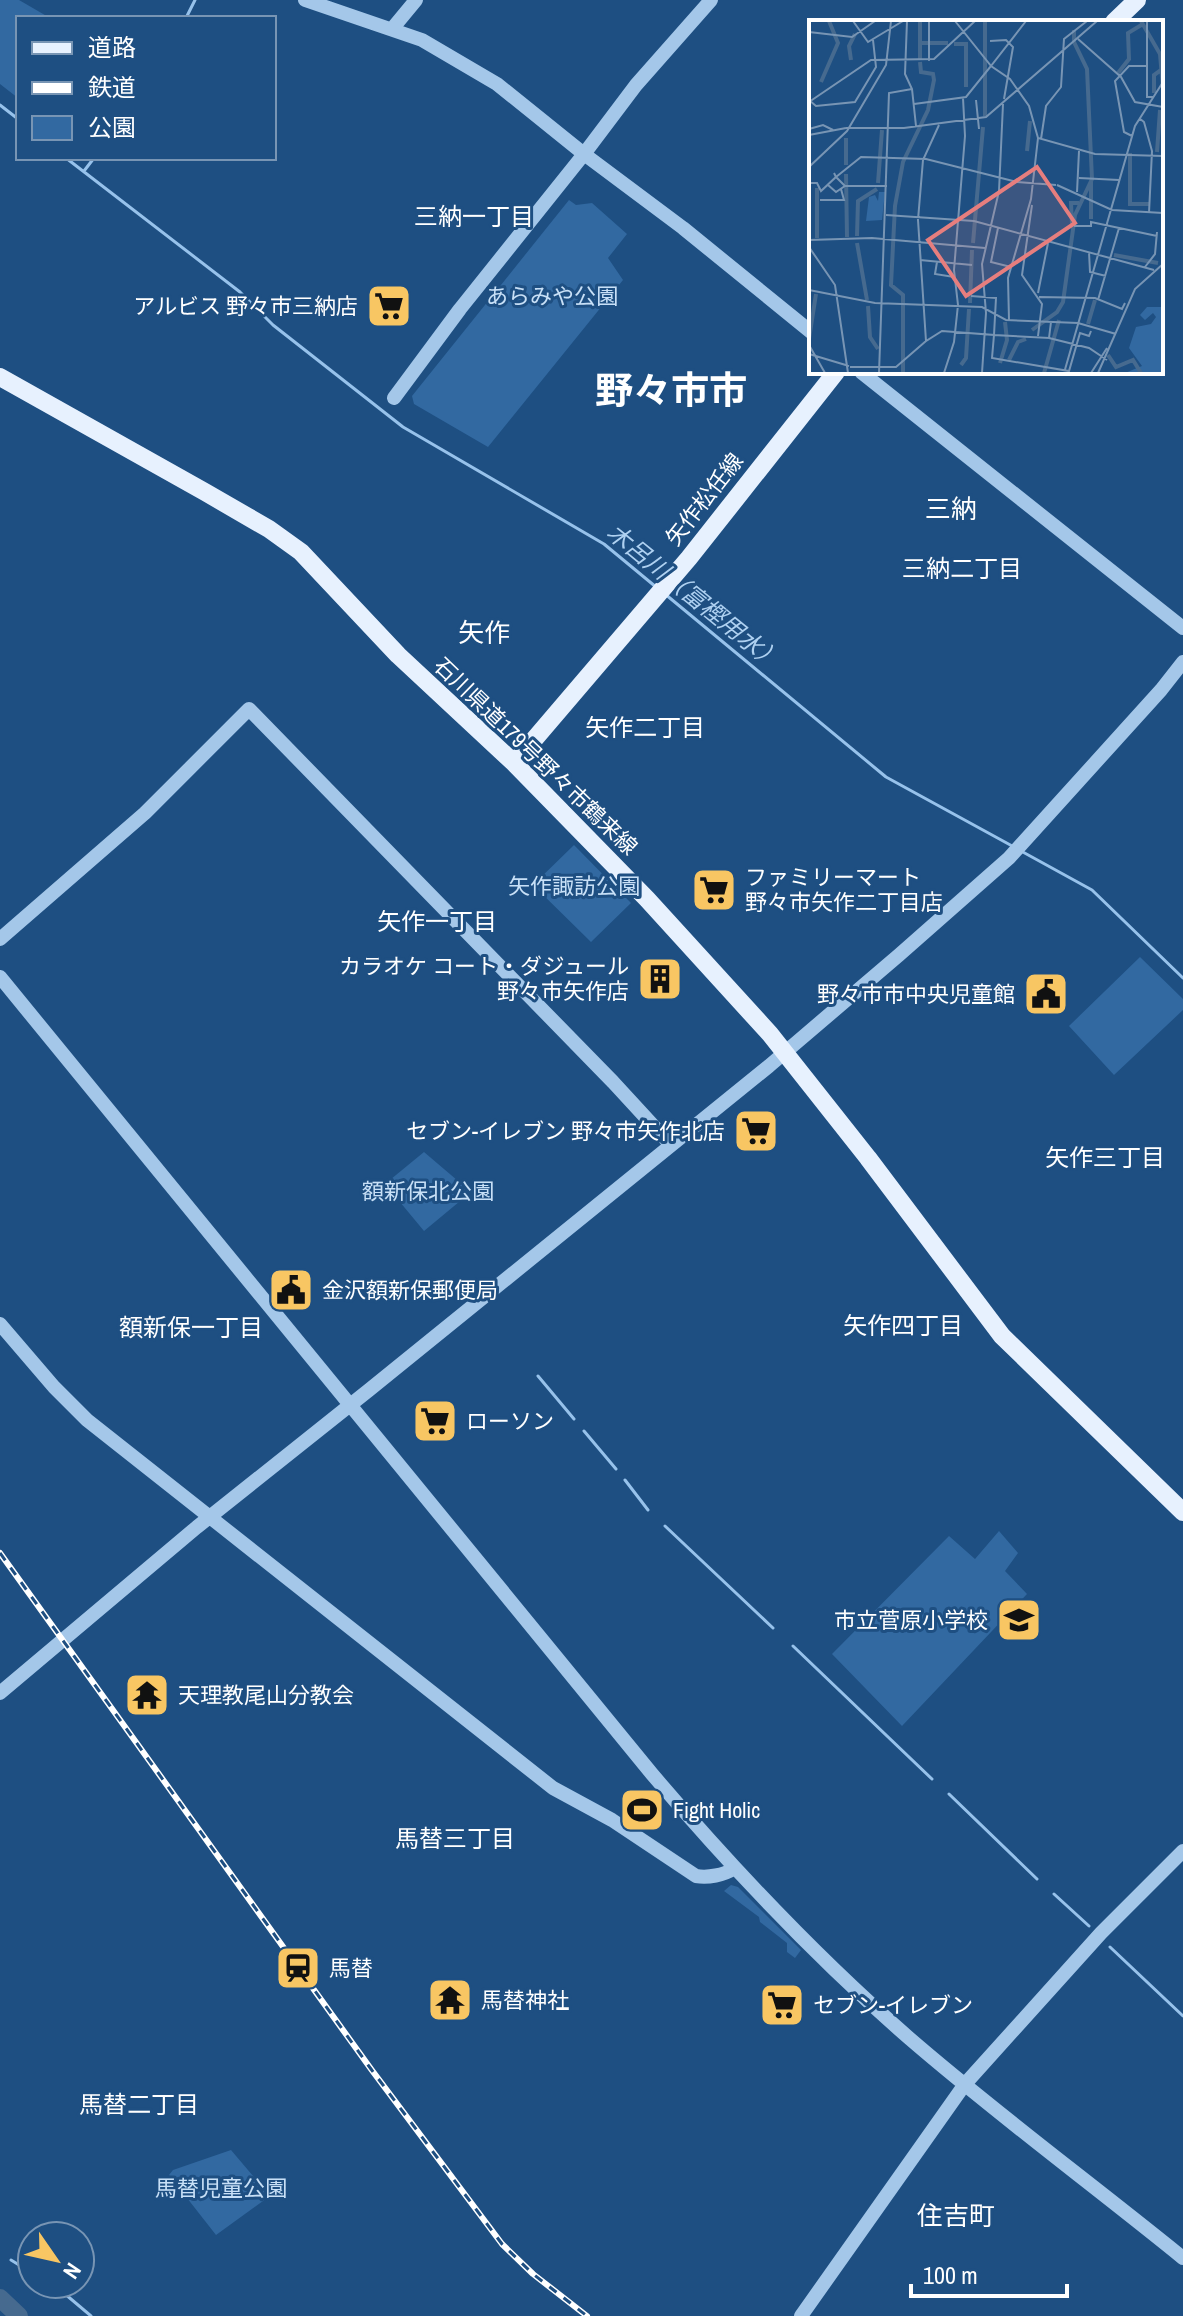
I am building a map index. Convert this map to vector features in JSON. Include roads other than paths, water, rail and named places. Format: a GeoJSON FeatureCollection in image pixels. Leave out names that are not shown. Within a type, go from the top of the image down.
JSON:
{"type":"FeatureCollection","features":[{"type":"Feature","properties":{"kind":"main road"},"geometry":{"type":"LineString","coordinates":[[1116,20],[1137,0]]}},
{"type":"Feature","properties":{"kind":"main road","name":"矢作松任線"},"geometry":{"type":"LineString","coordinates":[[514,763],[661,591],[834,374]]}},
{"type":"Feature","properties":{"kind":"main road","name":"石川県道179号野々市鶴来線"},"geometry":{"type":"LineString","coordinates":[[0,377],[269,529],[301,552],[409,666],[514,763],[647,899],[784,1052],[1002,1336],[1183,1512]]}},
{"type":"Feature","properties":{"kind":"street"},"geometry":{"type":"LineString","coordinates":[[305,0],[422,40],[497,84],[809,330]]}},
{"type":"Feature","properties":{"kind":"street"},"geometry":{"type":"LineString","coordinates":[[392,29],[416,0]]}},
{"type":"Feature","properties":{"kind":"street"},"geometry":{"type":"LineString","coordinates":[[394,398],[636,85],[711,0]]}},
{"type":"Feature","properties":{"kind":"street"},"geometry":{"type":"LineString","coordinates":[[864,374],[1183,628]]}},
{"type":"Feature","properties":{"kind":"street"},"geometry":{"type":"LineString","coordinates":[[0,1693],[210,1516],[784,1052],[954,907],[1019,847],[1183,662]]}},
{"type":"Feature","properties":{"kind":"street"},"geometry":{"type":"LineString","coordinates":[[0,939],[145,813],[249,709],[671,1145]]}},
{"type":"Feature","properties":{"kind":"street"},"geometry":{"type":"LineString","coordinates":[[0,977],[733,1869],[806,1943],[908,2037],[1183,2258]]}},
{"type":"Feature","properties":{"kind":"street"},"geometry":{"type":"LineString","coordinates":[[0,1324],[87,1420],[553,1788],[612,1820],[696,1876],[728,1873],[733,1869]]}},
{"type":"Feature","properties":{"kind":"street"},"geometry":{"type":"LineString","coordinates":[[801,2316],[965,2084],[1101,1933],[1183,1851]]}},
{"type":"Feature","properties":{"kind":"waterway"},"geometry":{"type":"LineString","coordinates":[[187,16],[195,0]]}},
{"type":"Feature","properties":{"kind":"waterway","name":"木呂川（富樫用水）"},"geometry":{"type":"LineString","coordinates":[[0,105],[16,117]]}},
{"type":"Feature","properties":{"kind":"waterway","name":"木呂川（富樫用水）"},"geometry":{"type":"LineString","coordinates":[[69,160],[240,292],[273,325],[403,427],[604,544],[656,587]]}},
{"type":"Feature","properties":{"kind":"waterway"},"geometry":{"type":"LineString","coordinates":[[84,171],[92,160]]}},
{"type":"Feature","properties":{"kind":"waterway","name":"木呂川（富樫用水）"},"geometry":{"type":"LineString","coordinates":[[665,594],[886,777],[1014,847]]}},
{"type":"Feature","properties":{"kind":"waterway","name":"木呂川（富樫用水）"},"geometry":{"type":"LineString","coordinates":[[1021,851],[1092,890],[1183,978]]}},
{"type":"Feature","properties":{"kind":"waterway"},"geometry":{"type":"LineString","coordinates":[[538,1376],[574,1419]]}},
{"type":"Feature","properties":{"kind":"waterway"},"geometry":{"type":"LineString","coordinates":[[584,1431],[616,1469]]}},
{"type":"Feature","properties":{"kind":"waterway"},"geometry":{"type":"LineString","coordinates":[[625,1480],[648,1510]]}},
{"type":"Feature","properties":{"kind":"waterway"},"geometry":{"type":"LineString","coordinates":[[665,1526],[773,1628]]}},
{"type":"Feature","properties":{"kind":"waterway"},"geometry":{"type":"LineString","coordinates":[[793,1646],[932,1779]]}},
{"type":"Feature","properties":{"kind":"waterway"},"geometry":{"type":"LineString","coordinates":[[949,1794],[1037,1879]]}},
{"type":"Feature","properties":{"kind":"waterway"},"geometry":{"type":"LineString","coordinates":[[1054,1894],[1089,1926]]}},
{"type":"Feature","properties":{"kind":"waterway"},"geometry":{"type":"LineString","coordinates":[[1110,1947],[1183,2016]]}},
{"type":"Feature","properties":{"kind":"waterway"},"geometry":{"type":"LineString","coordinates":[[11,2260],[16,2263]]}},
{"type":"Feature","properties":{"kind":"waterway"},"geometry":{"type":"LineString","coordinates":[[0,2298],[19,2316]]}},
{"type":"Feature","properties":{"kind":"waterway"},"geometry":{"type":"LineString","coordinates":[[72,2300],[91,2316]]}},
{"type":"Feature","properties":{"kind":"railway"},"geometry":{"type":"LineString","coordinates":[[0,1553],[371,2069],[502,2244],[533,2274],[587,2316]]}},
{"type":"Feature","properties":{"kind":"place","name":"アルビス 野々市三納店"},"geometry":{"type":"Point","coordinates":[389,306]}},
{"type":"Feature","properties":{"kind":"place","name":"ファミリーマート 野々市矢作二丁目店"},"geometry":{"type":"Point","coordinates":[714,890]}},
{"type":"Feature","properties":{"kind":"place","name":"カラオケ コート・ダジュール 野々市矢作店"},"geometry":{"type":"Point","coordinates":[660,979]}},
{"type":"Feature","properties":{"kind":"place","name":"野々市市中央児童館"},"geometry":{"type":"Point","coordinates":[1046,994]}},
{"type":"Feature","properties":{"kind":"place","name":"セブン-イレブン 野々市矢作北店"},"geometry":{"type":"Point","coordinates":[756,1131]}},
{"type":"Feature","properties":{"kind":"place","name":"金沢額新保郵便局"},"geometry":{"type":"Point","coordinates":[291,1290]}},
{"type":"Feature","properties":{"kind":"place","name":"ローソン"},"geometry":{"type":"Point","coordinates":[435,1421]}},
{"type":"Feature","properties":{"kind":"place","name":"市立菅原小学校"},"geometry":{"type":"Point","coordinates":[1019,1620]}},
{"type":"Feature","properties":{"kind":"place","name":"天理教尾山分教会"},"geometry":{"type":"Point","coordinates":[147,1695]}},
{"type":"Feature","properties":{"kind":"place","name":"Fight Holic"},"geometry":{"type":"Point","coordinates":[642,1810]}},
{"type":"Feature","properties":{"kind":"place","name":"馬替"},"geometry":{"type":"Point","coordinates":[298,1968]}},
{"type":"Feature","properties":{"kind":"place","name":"馬替神社"},"geometry":{"type":"Point","coordinates":[450,2000]}},
{"type":"Feature","properties":{"kind":"place","name":"セブン-イレブン"},"geometry":{"type":"Point","coordinates":[782,2005]}},
{"type":"Feature","properties":{"kind":"district","name":"三納一丁目"},"geometry":{"type":"Point","coordinates":[474,217]}},
{"type":"Feature","properties":{"kind":"district","name":"野々市市"},"geometry":{"type":"Point","coordinates":[671,391]}},
{"type":"Feature","properties":{"kind":"district","name":"三納"},"geometry":{"type":"Point","coordinates":[951,509]}},
{"type":"Feature","properties":{"kind":"district","name":"三納二丁目"},"geometry":{"type":"Point","coordinates":[962,569]}},
{"type":"Feature","properties":{"kind":"district","name":"矢作"},"geometry":{"type":"Point","coordinates":[484,633]}},
{"type":"Feature","properties":{"kind":"district","name":"矢作二丁目"},"geometry":{"type":"Point","coordinates":[645,728]}},
{"type":"Feature","properties":{"kind":"district","name":"矢作一丁目"},"geometry":{"type":"Point","coordinates":[437,922]}},
{"type":"Feature","properties":{"kind":"district","name":"矢作三丁目"},"geometry":{"type":"Point","coordinates":[1105,1158]}},
{"type":"Feature","properties":{"kind":"district","name":"矢作四丁目"},"geometry":{"type":"Point","coordinates":[903,1326]}},
{"type":"Feature","properties":{"kind":"district","name":"額新保一丁目"},"geometry":{"type":"Point","coordinates":[191,1328]}},
{"type":"Feature","properties":{"kind":"district","name":"馬替三丁目"},"geometry":{"type":"Point","coordinates":[455,1839]}},
{"type":"Feature","properties":{"kind":"district","name":"馬替二丁目"},"geometry":{"type":"Point","coordinates":[139,2105]}},
{"type":"Feature","properties":{"kind":"district","name":"住吉町"},"geometry":{"type":"Point","coordinates":[956,2216]}},
{"type":"Feature","properties":{"kind":"park label","name":"あらみや公園"},"geometry":{"type":"Point","coordinates":[552,296]}},
{"type":"Feature","properties":{"kind":"park label","name":"矢作諏訪公園"},"geometry":{"type":"Point","coordinates":[574,886]}},
{"type":"Feature","properties":{"kind":"park label","name":"額新保北公園"},"geometry":{"type":"Point","coordinates":[428,1191]}},
{"type":"Feature","properties":{"kind":"park label","name":"馬替児童公園"},"geometry":{"type":"Point","coordinates":[221,2188]}}]}
